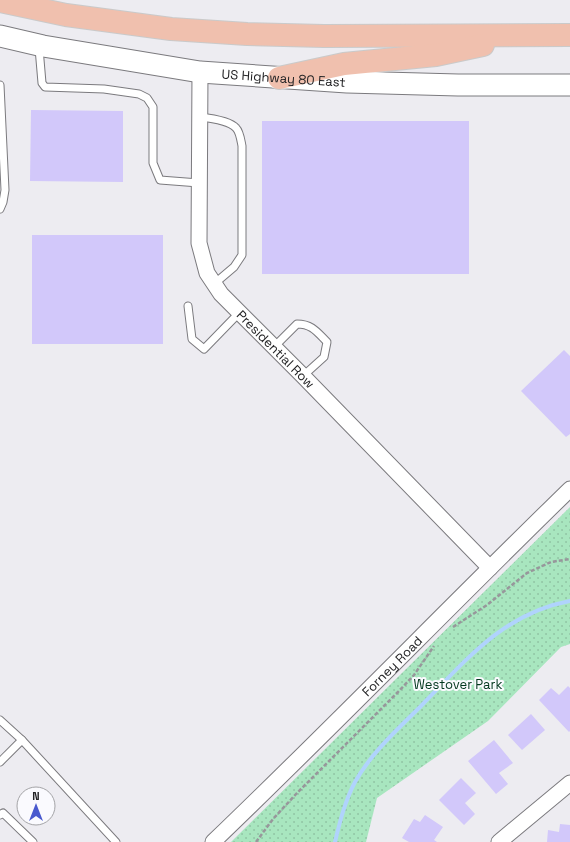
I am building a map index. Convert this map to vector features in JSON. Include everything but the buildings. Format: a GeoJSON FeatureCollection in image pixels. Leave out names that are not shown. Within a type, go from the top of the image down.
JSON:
{"type":"FeatureCollection","features":[{"type":"Feature","properties":{"kind":"highway"},"geometry":{"type":"LineString","coordinates":[[0,1],[66,15],[171,29],[247,34],[324,36],[570,35]]}},
{"type":"Feature","properties":{"kind":"highway"},"geometry":{"type":"LineString","coordinates":[[279,78],[344,64],[436,55],[529,36]]}},
{"type":"Feature","properties":{"kind":"main road","name":"US Highway 80 East"},"geometry":{"type":"LineString","coordinates":[[0,36],[39,45],[200,72],[347,82],[458,85],[570,85]]}},
{"type":"Feature","properties":{"kind":"street","name":"Presidential Row"},"geometry":{"type":"LineString","coordinates":[[200,72],[199,244],[208,273],[214,284],[220,294],[303,376],[490,568]]}},
{"type":"Feature","properties":{"kind":"street","name":"Forney Road"},"geometry":{"type":"LineString","coordinates":[[213,842],[284,774],[570,489]]}},
{"type":"Feature","properties":{"kind":"street"},"geometry":{"type":"LineString","coordinates":[[499,842],[570,783]]}},
{"type":"Feature","properties":{"kind":"lane"},"geometry":{"type":"LineString","coordinates":[[39,45],[42,83],[45,87],[104,89],[139,94],[147,98],[153,107],[153,163],[160,180],[199,183]]}},
{"type":"Feature","properties":{"kind":"lane"},"geometry":{"type":"LineString","coordinates":[[0,87],[4,190],[3,202],[0,209]]}},
{"type":"Feature","properties":{"kind":"lane"},"geometry":{"type":"LineString","coordinates":[[199,117],[225,122],[236,128],[240,135],[242,146],[242,254],[234,267],[214,284]]}},
{"type":"Feature","properties":{"kind":"lane"},"geometry":{"type":"LineString","coordinates":[[188,306],[192,339],[204,349],[239,312]]}},
{"type":"Feature","properties":{"kind":"lane"},"geometry":{"type":"LineString","coordinates":[[274,347],[297,324],[305,324],[312,328],[327,342],[324,357],[303,376]]}},
{"type":"Feature","properties":{"kind":"lane"},"geometry":{"type":"LineString","coordinates":[[0,720],[22,740],[116,842]]}},
{"type":"Feature","properties":{"kind":"lane"},"geometry":{"type":"LineString","coordinates":[[0,762],[22,740]]}},
{"type":"Feature","properties":{"kind":"lane"},"geometry":{"type":"LineString","coordinates":[[0,815],[3,813],[32,842]]}},
{"type":"Feature","properties":{"kind":"path"},"geometry":{"type":"LineString","coordinates":[[450,628],[487,605],[527,573],[551,562],[570,559]]}},
{"type":"Feature","properties":{"kind":"path"},"geometry":{"type":"LineString","coordinates":[[256,842],[273,819],[297,793],[414,675],[435,644]]}},
{"type":"Feature","properties":{"kind":"green space","name":"Westover Park"},"geometry":{"type":"Polygon","coordinates":[[[570,507],[570,644],[561,647],[488,721],[377,798],[366,842],[231,842],[570,507]]]}},
{"type":"Feature","properties":{"kind":"waterway"},"geometry":{"type":"LineString","coordinates":[[335,842],[351,789],[369,761],[394,733],[454,672],[506,627],[525,616],[546,607],[570,601]]}}]}
